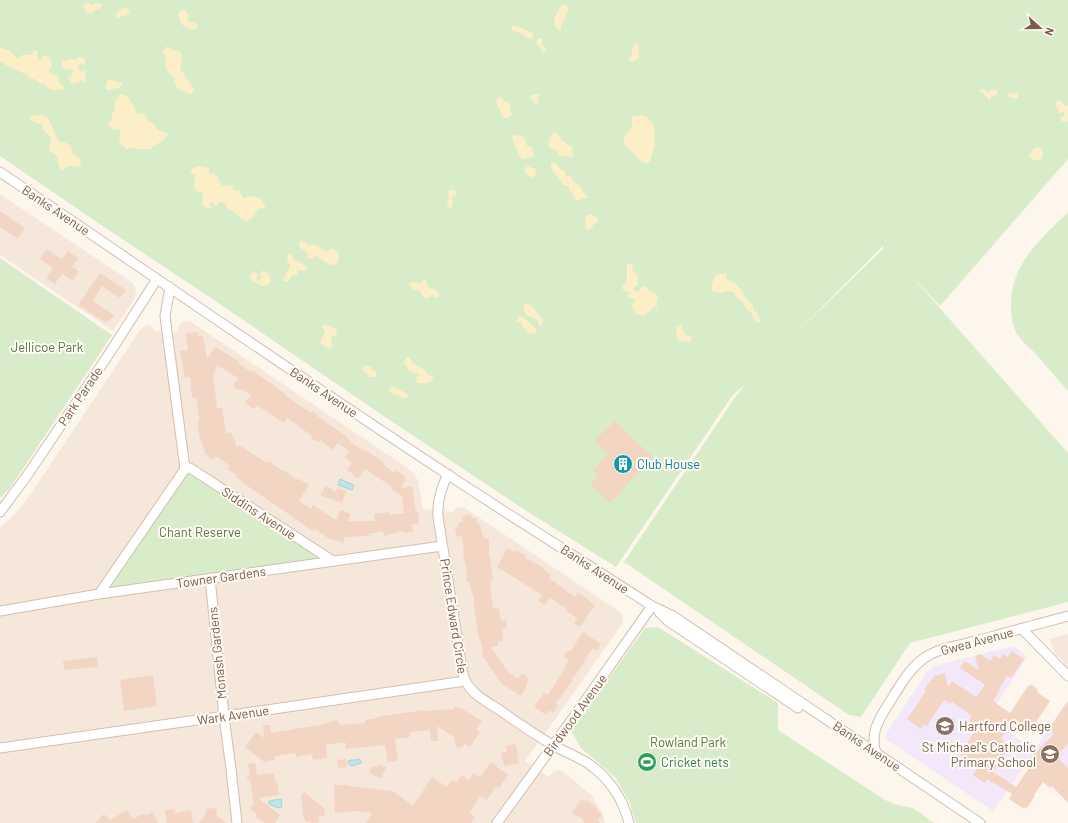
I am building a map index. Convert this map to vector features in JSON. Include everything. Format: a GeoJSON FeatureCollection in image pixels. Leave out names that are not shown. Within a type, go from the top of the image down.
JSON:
{"type":"FeatureCollection","features":[{"type":"Feature","properties":{"kind":"street","name":"Banks Avenue"},"geometry":{"type":"LineString","coordinates":[[0,172],[170,287],[223,325],[448,474],[652,606],[674,616],[980,823]]}},
{"type":"Feature","properties":{"kind":"street","name":"Park Parade"},"geometry":{"type":"LineString","coordinates":[[0,512],[26,477],[107,357],[157,279]]}},
{"type":"Feature","properties":{"kind":"street"},"geometry":{"type":"LineString","coordinates":[[99,594],[185,469],[165,316],[170,287]]}},
{"type":"Feature","properties":{"kind":"street","name":"Siddins Avenue"},"geometry":{"type":"LineString","coordinates":[[185,469],[190,468],[333,561]]}},
{"type":"Feature","properties":{"kind":"street","name":"Prince Edward Circle"},"geometry":{"type":"LineString","coordinates":[[448,474],[441,489],[437,507],[459,654],[465,681],[480,697],[553,745],[588,764],[608,781],[616,790],[625,807],[629,823]]}},
{"type":"Feature","properties":{"kind":"street","name":"Towner Gardens"},"geometry":{"type":"LineString","coordinates":[[0,611],[99,594],[442,546]]}},
{"type":"Feature","properties":{"kind":"street","name":"Monash Gardens"},"geometry":{"type":"LineString","coordinates":[[210,578],[224,716],[237,823]]}},
{"type":"Feature","properties":{"kind":"street","name":"Banks Avenue"},"geometry":{"type":"LineString","coordinates":[[652,606],[668,621],[971,823]]}},
{"type":"Feature","properties":{"kind":"street","name":"Birdwood Avenue"},"geometry":{"type":"LineString","coordinates":[[497,823],[652,606]]}},
{"type":"Feature","properties":{"kind":"street","name":"Gwea Avenue"},"geometry":{"type":"LineString","coordinates":[[876,753],[874,733],[884,712],[913,668],[922,659],[932,653],[946,648],[1068,616]]}},
{"type":"Feature","properties":{"kind":"street"},"geometry":{"type":"LineString","coordinates":[[1022,629],[1068,676]]}},
{"type":"Feature","properties":{"kind":"street","name":"Wark Avenue"},"geometry":{"type":"LineString","coordinates":[[0,748],[465,681]]}},
{"type":"Feature","properties":{"kind":"shaded area"},"geometry":{"type":"Polygon","coordinates":[[[0,194],[133,283],[136,294],[134,300],[113,331],[0,255],[0,194]]]}},
{"type":"Feature","properties":{"kind":"shaded area"},"geometry":{"type":"Polygon","coordinates":[[[184,321],[191,322],[409,469],[418,481],[423,509],[452,512],[456,508],[465,508],[620,612],[623,616],[622,624],[525,761],[549,777],[553,772],[558,770],[570,777],[592,796],[603,815],[605,823],[0,823],[0,528],[17,512],[28,498],[140,330],[144,326],[148,325],[156,331],[177,332],[179,325],[184,321]]]}},
{"type":"Feature","properties":{"kind":"shaded area"},"geometry":{"type":"Polygon","coordinates":[[[1068,634],[1068,666],[1055,653],[1049,639],[1068,634]]]}},
{"type":"Feature","properties":{"kind":"shaded area","name":"Hartford College"},"geometry":{"type":"Polygon","coordinates":[[[1014,646],[1027,657],[988,718],[1035,750],[1066,702],[1068,704],[1068,802],[1052,787],[1050,788],[1038,777],[1035,763],[1030,758],[993,811],[887,740],[886,734],[928,671],[934,666],[1014,646]]]}},
{"type":"Feature","properties":{"kind":"green space"},"geometry":{"type":"Polygon","coordinates":[[[0,0],[1068,0],[1068,159],[940,306],[907,271],[1068,453],[1068,602],[910,643],[861,717],[849,715],[624,562],[746,383],[732,396],[616,567],[525,510],[385,417],[0,156],[0,0]],[[883,246],[788,341],[884,248],[883,246]]]}},
{"type":"Feature","properties":{"kind":"green space"},"geometry":{"type":"Polygon","coordinates":[[[1068,212],[1068,391],[1017,334],[1012,320],[1011,305],[1012,290],[1022,264],[1038,242],[1068,212]]]}},
{"type":"Feature","properties":{"kind":"green space","name":"Jellicoe Park"},"geometry":{"type":"Polygon","coordinates":[[[0,258],[112,335],[10,488],[0,498],[0,258]]]}},
{"type":"Feature","properties":{"kind":"green space","name":"Chant Reserve"},"geometry":{"type":"Polygon","coordinates":[[[185,469],[333,561],[99,594],[185,469]]]}},
{"type":"Feature","properties":{"kind":"green space","name":"Rowland Park"},"geometry":{"type":"Polygon","coordinates":[[[658,627],[778,703],[778,730],[885,800],[897,805],[913,808],[934,823],[636,823],[630,804],[616,778],[581,748],[571,731],[645,628],[658,627]]]}},
{"type":"Feature","properties":{"kind":"sand"},"geometry":{"type":"Polygon","coordinates":[[[90,3],[91,5],[97,3],[102,4],[102,7],[96,9],[92,13],[88,13],[83,5],[90,3]]]}},
{"type":"Feature","properties":{"kind":"sand"},"geometry":{"type":"Polygon","coordinates":[[[563,4],[569,8],[561,26],[562,29],[559,30],[555,25],[555,18],[563,4]]]}},
{"type":"Feature","properties":{"kind":"sand"},"geometry":{"type":"Polygon","coordinates":[[[123,8],[129,9],[130,12],[117,19],[117,11],[120,11],[123,8]]]}},
{"type":"Feature","properties":{"kind":"sand"},"geometry":{"type":"Polygon","coordinates":[[[182,9],[188,14],[189,18],[187,21],[197,24],[197,28],[191,30],[181,24],[178,16],[182,9]]]}},
{"type":"Feature","properties":{"kind":"sand"},"geometry":{"type":"Polygon","coordinates":[[[512,26],[520,27],[530,33],[533,32],[533,37],[530,39],[521,33],[514,31],[511,28],[512,26]]]}},
{"type":"Feature","properties":{"kind":"sand"},"geometry":{"type":"Polygon","coordinates":[[[539,38],[542,39],[543,46],[547,51],[542,52],[540,47],[537,45],[537,40],[539,38]]]}},
{"type":"Feature","properties":{"kind":"sand"},"geometry":{"type":"Polygon","coordinates":[[[637,43],[639,45],[637,46],[639,47],[639,57],[632,62],[629,58],[632,55],[633,45],[637,43]]]}},
{"type":"Feature","properties":{"kind":"sand"},"geometry":{"type":"Polygon","coordinates":[[[0,47],[9,50],[19,59],[22,55],[30,55],[34,51],[38,52],[38,60],[41,60],[44,55],[47,56],[52,63],[52,66],[49,68],[50,73],[60,79],[59,82],[64,89],[61,91],[57,89],[56,91],[49,89],[44,84],[38,83],[35,79],[30,79],[27,75],[4,64],[0,61],[0,47]]]}},
{"type":"Feature","properties":{"kind":"sand"},"geometry":{"type":"Polygon","coordinates":[[[168,47],[181,52],[182,59],[180,70],[192,86],[194,91],[191,94],[177,88],[174,82],[176,79],[166,68],[166,56],[163,52],[165,48],[168,47]]]}},
{"type":"Feature","properties":{"kind":"sand"},"geometry":{"type":"Polygon","coordinates":[[[79,57],[85,59],[84,65],[80,64],[78,66],[79,70],[82,72],[85,70],[86,71],[85,81],[83,82],[81,80],[78,83],[72,84],[68,77],[73,76],[73,70],[70,68],[66,70],[61,65],[63,61],[71,59],[75,60],[79,57]]]}},
{"type":"Feature","properties":{"kind":"sand"},"geometry":{"type":"Polygon","coordinates":[[[108,79],[122,83],[122,85],[119,88],[107,90],[105,85],[108,79]]]}},
{"type":"Feature","properties":{"kind":"sand"},"geometry":{"type":"Polygon","coordinates":[[[983,89],[988,92],[991,90],[996,90],[998,93],[994,97],[991,96],[991,99],[989,100],[980,92],[980,90],[983,89]]]}},
{"type":"Feature","properties":{"kind":"sand"},"geometry":{"type":"Polygon","coordinates":[[[1017,92],[1019,95],[1016,99],[1008,97],[1008,93],[1012,94],[1017,92]]]}},
{"type":"Feature","properties":{"kind":"sand"},"geometry":{"type":"Polygon","coordinates":[[[122,94],[132,102],[137,113],[145,114],[149,122],[154,124],[158,130],[167,133],[168,135],[162,141],[151,149],[138,149],[133,147],[127,149],[119,143],[120,131],[118,129],[113,129],[108,125],[115,109],[115,102],[122,94]]]}},
{"type":"Feature","properties":{"kind":"sand"},"geometry":{"type":"Polygon","coordinates":[[[539,94],[539,98],[537,99],[538,104],[536,105],[530,97],[532,95],[539,94]]]}},
{"type":"Feature","properties":{"kind":"sand"},"geometry":{"type":"Polygon","coordinates":[[[500,97],[511,105],[509,109],[512,114],[511,116],[503,118],[496,101],[497,98],[500,97]]]}},
{"type":"Feature","properties":{"kind":"sand"},"geometry":{"type":"Polygon","coordinates":[[[1060,100],[1065,106],[1068,106],[1068,120],[1065,122],[1060,119],[1065,115],[1064,112],[1058,113],[1058,109],[1055,105],[1056,102],[1060,100]]]}},
{"type":"Feature","properties":{"kind":"sand"},"geometry":{"type":"Polygon","coordinates":[[[34,115],[44,116],[49,120],[58,141],[70,145],[72,147],[73,154],[80,158],[80,167],[68,166],[61,170],[56,155],[50,151],[49,148],[51,137],[44,131],[42,124],[31,120],[30,117],[34,115]]]}},
{"type":"Feature","properties":{"kind":"sand"},"geometry":{"type":"Polygon","coordinates":[[[634,116],[644,116],[648,118],[653,125],[655,147],[649,162],[645,163],[639,160],[624,143],[624,138],[632,126],[632,118],[634,116]]]}},
{"type":"Feature","properties":{"kind":"sand"},"geometry":{"type":"Polygon","coordinates":[[[556,132],[558,137],[560,136],[561,141],[573,147],[573,156],[559,156],[558,151],[549,148],[549,139],[556,132]]]}},
{"type":"Feature","properties":{"kind":"sand"},"geometry":{"type":"Polygon","coordinates":[[[513,135],[522,136],[526,140],[525,142],[527,146],[532,147],[533,157],[528,157],[525,159],[520,158],[512,138],[513,135]]]}},
{"type":"Feature","properties":{"kind":"sand"},"geometry":{"type":"Polygon","coordinates":[[[1037,147],[1043,151],[1040,160],[1033,159],[1029,156],[1032,150],[1037,147]]]}},
{"type":"Feature","properties":{"kind":"sand"},"geometry":{"type":"Polygon","coordinates":[[[552,162],[556,163],[561,170],[565,171],[566,176],[571,176],[573,182],[583,190],[582,192],[585,192],[584,194],[588,196],[588,198],[581,199],[579,201],[573,197],[573,192],[569,191],[569,186],[564,185],[551,169],[552,162]]]}},
{"type":"Feature","properties":{"kind":"sand"},"geometry":{"type":"Polygon","coordinates":[[[198,166],[209,168],[209,173],[217,175],[222,186],[231,185],[233,190],[239,190],[245,199],[246,197],[251,196],[260,198],[266,206],[258,209],[254,216],[246,221],[227,208],[226,204],[223,202],[219,202],[216,206],[212,202],[209,204],[212,209],[207,208],[202,204],[203,194],[195,189],[195,175],[191,174],[193,168],[198,166]]]}},
{"type":"Feature","properties":{"kind":"sand"},"geometry":{"type":"Polygon","coordinates":[[[528,166],[535,168],[536,170],[536,174],[531,178],[524,171],[528,166]]]}},
{"type":"Feature","properties":{"kind":"sand"},"geometry":{"type":"Polygon","coordinates":[[[452,189],[456,191],[457,193],[455,194],[457,195],[453,197],[452,207],[449,208],[447,206],[447,201],[449,198],[448,191],[452,189]]]}},
{"type":"Feature","properties":{"kind":"sand"},"geometry":{"type":"Polygon","coordinates":[[[589,214],[594,215],[599,219],[597,223],[594,223],[592,228],[587,230],[585,217],[589,214]]]}},
{"type":"Feature","properties":{"kind":"sand"},"geometry":{"type":"Polygon","coordinates":[[[300,241],[304,241],[308,245],[316,245],[326,252],[332,248],[338,252],[338,261],[336,264],[331,265],[324,262],[317,256],[313,259],[307,258],[308,253],[299,246],[300,241]]]}},
{"type":"Feature","properties":{"kind":"sand"},"geometry":{"type":"Polygon","coordinates":[[[290,253],[295,261],[298,261],[306,267],[307,270],[298,270],[298,274],[291,277],[288,282],[283,281],[286,272],[290,268],[287,258],[290,253]]]}},
{"type":"Feature","properties":{"kind":"sand"},"geometry":{"type":"Polygon","coordinates":[[[627,264],[632,264],[632,270],[638,277],[638,285],[633,288],[633,290],[638,292],[644,286],[647,287],[650,292],[656,294],[658,300],[656,302],[658,310],[654,306],[644,316],[637,314],[633,310],[632,305],[635,300],[628,298],[627,295],[630,292],[623,290],[622,287],[627,281],[627,264]]]}},
{"type":"Feature","properties":{"kind":"sand"},"geometry":{"type":"Polygon","coordinates":[[[262,271],[269,274],[271,281],[265,286],[255,283],[250,279],[250,275],[254,272],[259,275],[256,278],[259,281],[261,278],[260,273],[262,271]]]}},
{"type":"Feature","properties":{"kind":"sand"},"geometry":{"type":"Polygon","coordinates":[[[727,274],[727,280],[735,283],[753,305],[753,309],[760,318],[760,322],[758,323],[756,321],[744,303],[735,296],[735,293],[729,291],[720,293],[713,292],[711,289],[716,275],[727,274]]]}},
{"type":"Feature","properties":{"kind":"sand"},"geometry":{"type":"Polygon","coordinates":[[[423,280],[426,280],[429,289],[434,289],[438,292],[440,295],[439,297],[436,298],[432,295],[426,298],[419,290],[413,290],[409,285],[410,282],[416,282],[419,284],[423,280]]]}},
{"type":"Feature","properties":{"kind":"sand"},"geometry":{"type":"Polygon","coordinates":[[[525,304],[531,305],[543,320],[542,326],[540,326],[537,321],[538,320],[526,315],[523,309],[525,304]]]}},
{"type":"Feature","properties":{"kind":"sand"},"geometry":{"type":"Polygon","coordinates":[[[520,316],[536,329],[536,334],[528,333],[522,327],[521,322],[517,322],[517,318],[520,316]]]}},
{"type":"Feature","properties":{"kind":"sand"},"geometry":{"type":"Polygon","coordinates":[[[681,324],[685,334],[692,336],[691,341],[688,342],[677,340],[676,327],[681,324]]]}},
{"type":"Feature","properties":{"kind":"sand"},"geometry":{"type":"Polygon","coordinates":[[[323,325],[328,325],[336,329],[336,335],[331,337],[333,345],[332,348],[328,349],[321,344],[321,339],[325,333],[322,327],[323,325]]]}},
{"type":"Feature","properties":{"kind":"sand"},"geometry":{"type":"Polygon","coordinates":[[[407,357],[409,357],[413,363],[425,370],[427,374],[434,379],[429,383],[416,383],[416,379],[419,374],[410,371],[403,363],[407,357]]]}},
{"type":"Feature","properties":{"kind":"sand"},"geometry":{"type":"Polygon","coordinates":[[[365,365],[371,367],[372,370],[377,373],[376,376],[369,377],[368,374],[362,370],[365,365]]]}},
{"type":"Feature","properties":{"kind":"sand"},"geometry":{"type":"Polygon","coordinates":[[[392,386],[406,393],[409,397],[403,398],[389,392],[392,386]]]}},
{"type":"Feature","properties":{"kind":"water"},"geometry":{"type":"Polygon","coordinates":[[[340,479],[354,485],[352,490],[338,485],[340,479]]]}},
{"type":"Feature","properties":{"kind":"water"},"geometry":{"type":"Polygon","coordinates":[[[359,759],[361,763],[359,764],[351,766],[348,763],[349,760],[359,759]]]}},
{"type":"Feature","properties":{"kind":"water"},"geometry":{"type":"Polygon","coordinates":[[[281,799],[282,807],[277,808],[269,804],[269,801],[281,799]]]}},
{"type":"Feature","properties":{"kind":"building"},"geometry":{"type":"Polygon","coordinates":[[[0,211],[25,228],[18,239],[0,227],[0,211]]]}},
{"type":"Feature","properties":{"kind":"building"},"geometry":{"type":"Polygon","coordinates":[[[46,249],[62,259],[68,251],[78,258],[72,267],[79,271],[73,281],[62,274],[55,284],[46,278],[53,268],[40,259],[46,249]]]}},
{"type":"Feature","properties":{"kind":"building"},"geometry":{"type":"Polygon","coordinates":[[[100,273],[126,290],[120,298],[102,286],[93,301],[114,315],[109,322],[108,320],[106,323],[78,305],[100,273]]]}},
{"type":"Feature","properties":{"kind":"building"},"geometry":{"type":"Polygon","coordinates":[[[198,332],[198,336],[203,336],[207,359],[215,347],[239,361],[238,363],[251,372],[252,370],[305,409],[318,415],[317,416],[346,436],[351,441],[350,442],[384,462],[383,464],[394,473],[396,470],[405,476],[404,478],[406,479],[401,488],[412,486],[416,512],[418,511],[419,523],[412,524],[413,532],[404,533],[403,531],[384,536],[383,531],[368,534],[369,536],[345,537],[343,543],[328,538],[315,529],[313,531],[241,482],[242,481],[236,477],[237,475],[227,469],[230,466],[217,457],[210,460],[208,455],[206,455],[200,439],[197,422],[199,422],[199,418],[196,397],[192,398],[190,377],[185,378],[180,351],[188,350],[186,334],[198,332]],[[218,366],[213,374],[217,408],[222,408],[226,434],[231,432],[237,447],[239,445],[267,463],[268,461],[297,480],[298,478],[309,485],[299,501],[311,509],[313,505],[336,520],[340,510],[351,514],[348,521],[375,521],[374,514],[389,512],[389,515],[404,513],[402,496],[391,489],[392,487],[365,469],[358,479],[347,470],[352,463],[345,458],[349,451],[338,443],[333,450],[320,440],[318,442],[311,438],[312,436],[287,418],[284,423],[258,406],[254,409],[245,403],[251,395],[241,389],[238,390],[233,387],[238,378],[218,366]]]}},
{"type":"Feature","properties":{"kind":"building","name":"Club House"},"geometry":{"type":"Polygon","coordinates":[[[615,421],[653,457],[610,503],[590,484],[598,476],[593,470],[608,454],[594,441],[615,421]]]}},
{"type":"Feature","properties":{"kind":"building"},"geometry":{"type":"Polygon","coordinates":[[[326,486],[336,492],[337,488],[346,491],[342,503],[320,495],[326,486]]]}},
{"type":"Feature","properties":{"kind":"building"},"geometry":{"type":"Polygon","coordinates":[[[471,514],[472,518],[476,518],[477,524],[480,524],[482,535],[484,534],[485,539],[489,538],[489,556],[493,580],[490,581],[493,609],[499,608],[501,621],[506,620],[507,627],[502,629],[503,641],[498,641],[498,646],[491,647],[508,672],[518,679],[522,673],[529,679],[521,696],[502,684],[483,657],[481,641],[477,628],[473,594],[469,582],[467,582],[462,536],[457,537],[455,528],[459,527],[458,523],[463,522],[462,516],[471,514]]]}},
{"type":"Feature","properties":{"kind":"building"},"geometry":{"type":"Polygon","coordinates":[[[507,548],[514,552],[516,550],[526,556],[525,558],[544,568],[544,570],[551,575],[549,578],[575,597],[578,592],[595,605],[580,627],[574,623],[577,618],[566,611],[567,609],[550,598],[545,605],[538,601],[542,595],[497,567],[507,548]]]}},
{"type":"Feature","properties":{"kind":"building"},"geometry":{"type":"Polygon","coordinates":[[[583,632],[601,644],[597,651],[593,648],[584,661],[585,662],[572,679],[573,680],[556,703],[558,705],[553,713],[549,710],[546,715],[534,707],[544,693],[548,695],[569,660],[564,656],[568,650],[570,652],[583,632]]]}},
{"type":"Feature","properties":{"kind":"building"},"geometry":{"type":"Polygon","coordinates":[[[1012,651],[1024,659],[1011,678],[1007,676],[993,701],[1010,713],[1028,686],[1032,685],[1037,689],[1038,693],[1050,701],[1028,734],[1012,723],[1001,739],[1006,742],[1003,747],[1006,748],[1004,752],[1006,753],[993,772],[1016,787],[1029,768],[1025,765],[1028,760],[1054,734],[1049,729],[1068,701],[1068,744],[1056,756],[1068,768],[1068,803],[1052,786],[1050,788],[1043,782],[1027,808],[1026,807],[1024,809],[1009,799],[1012,794],[987,779],[985,783],[973,775],[978,767],[959,754],[974,733],[969,725],[971,715],[952,702],[950,704],[944,700],[926,727],[924,725],[921,729],[907,719],[926,691],[924,690],[934,676],[945,673],[948,687],[952,681],[976,697],[985,685],[960,668],[965,661],[979,670],[975,656],[980,654],[990,661],[994,655],[1000,659],[1003,654],[1008,657],[1012,651]]]}},
{"type":"Feature","properties":{"kind":"building"},"geometry":{"type":"Polygon","coordinates":[[[97,657],[98,667],[64,670],[63,661],[97,657]]]}},
{"type":"Feature","properties":{"kind":"building"},"geometry":{"type":"Polygon","coordinates":[[[153,675],[157,706],[124,711],[120,680],[153,675]]]}},
{"type":"Feature","properties":{"kind":"building"},"geometry":{"type":"Polygon","coordinates":[[[455,706],[482,721],[476,730],[480,732],[470,747],[465,744],[458,748],[455,745],[454,737],[437,726],[438,741],[431,741],[430,730],[410,732],[410,737],[395,739],[398,761],[388,762],[385,745],[346,749],[345,742],[326,745],[327,758],[313,760],[312,754],[296,757],[295,753],[275,756],[275,760],[264,762],[245,747],[256,732],[264,738],[263,725],[270,725],[271,733],[325,724],[338,720],[339,725],[365,723],[365,720],[377,718],[376,717],[424,710],[453,709],[455,706]]]}},
{"type":"Feature","properties":{"kind":"building"},"geometry":{"type":"Polygon","coordinates":[[[515,744],[519,763],[504,766],[501,753],[507,752],[505,746],[515,744]]]}},
{"type":"Feature","properties":{"kind":"building"},"geometry":{"type":"Polygon","coordinates":[[[346,759],[347,767],[338,768],[337,760],[346,759]]]}},
{"type":"Feature","properties":{"kind":"building"},"geometry":{"type":"Polygon","coordinates":[[[491,762],[508,775],[499,788],[496,786],[487,800],[480,796],[470,813],[475,817],[471,823],[366,823],[372,813],[354,811],[335,813],[334,785],[348,785],[393,791],[413,806],[432,777],[447,787],[452,780],[456,783],[462,775],[469,780],[473,773],[480,777],[491,762]]]}},
{"type":"Feature","properties":{"kind":"building"},"geometry":{"type":"Polygon","coordinates":[[[255,763],[257,775],[274,773],[275,781],[277,781],[279,795],[258,798],[280,815],[275,823],[265,823],[255,817],[257,814],[250,809],[254,804],[250,780],[246,778],[250,775],[248,764],[255,763]]]}},
{"type":"Feature","properties":{"kind":"building"},"geometry":{"type":"Polygon","coordinates":[[[378,764],[386,767],[381,779],[369,773],[372,766],[377,767],[378,764]]]}},
{"type":"Feature","properties":{"kind":"building"},"geometry":{"type":"Polygon","coordinates":[[[304,792],[324,808],[325,816],[318,817],[319,822],[310,823],[310,821],[306,822],[304,820],[301,796],[304,792]]]}},
{"type":"Feature","properties":{"kind":"building"},"geometry":{"type":"Polygon","coordinates":[[[581,799],[594,805],[602,816],[598,820],[600,823],[584,823],[582,818],[572,813],[581,799]]]}},
{"type":"Feature","properties":{"kind":"building"},"geometry":{"type":"Polygon","coordinates":[[[216,808],[217,816],[226,823],[199,823],[207,812],[206,809],[216,808]]]}},
{"type":"Feature","properties":{"kind":"building"},"geometry":{"type":"Polygon","coordinates":[[[174,809],[175,813],[191,810],[193,823],[167,823],[165,810],[174,809]]]}},
{"type":"Feature","properties":{"kind":"building"},"geometry":{"type":"Polygon","coordinates":[[[127,810],[133,819],[143,814],[147,815],[153,812],[158,823],[95,823],[104,814],[110,820],[127,810]]]}},
{"type":"Feature","properties":{"kind":"place","name":"Club House"},"geometry":{"type":"Point","coordinates":[623,464]}},
{"type":"Feature","properties":{"kind":"place","name":"Hartford College"},"geometry":{"type":"Point","coordinates":[945,726]}},
{"type":"Feature","properties":{"kind":"place","name":"St Michael's Catholic Primary School"},"geometry":{"type":"Point","coordinates":[1050,754]}},
{"type":"Feature","properties":{"kind":"place","name":"Cricket nets"},"geometry":{"type":"Point","coordinates":[647,762]}}]}
